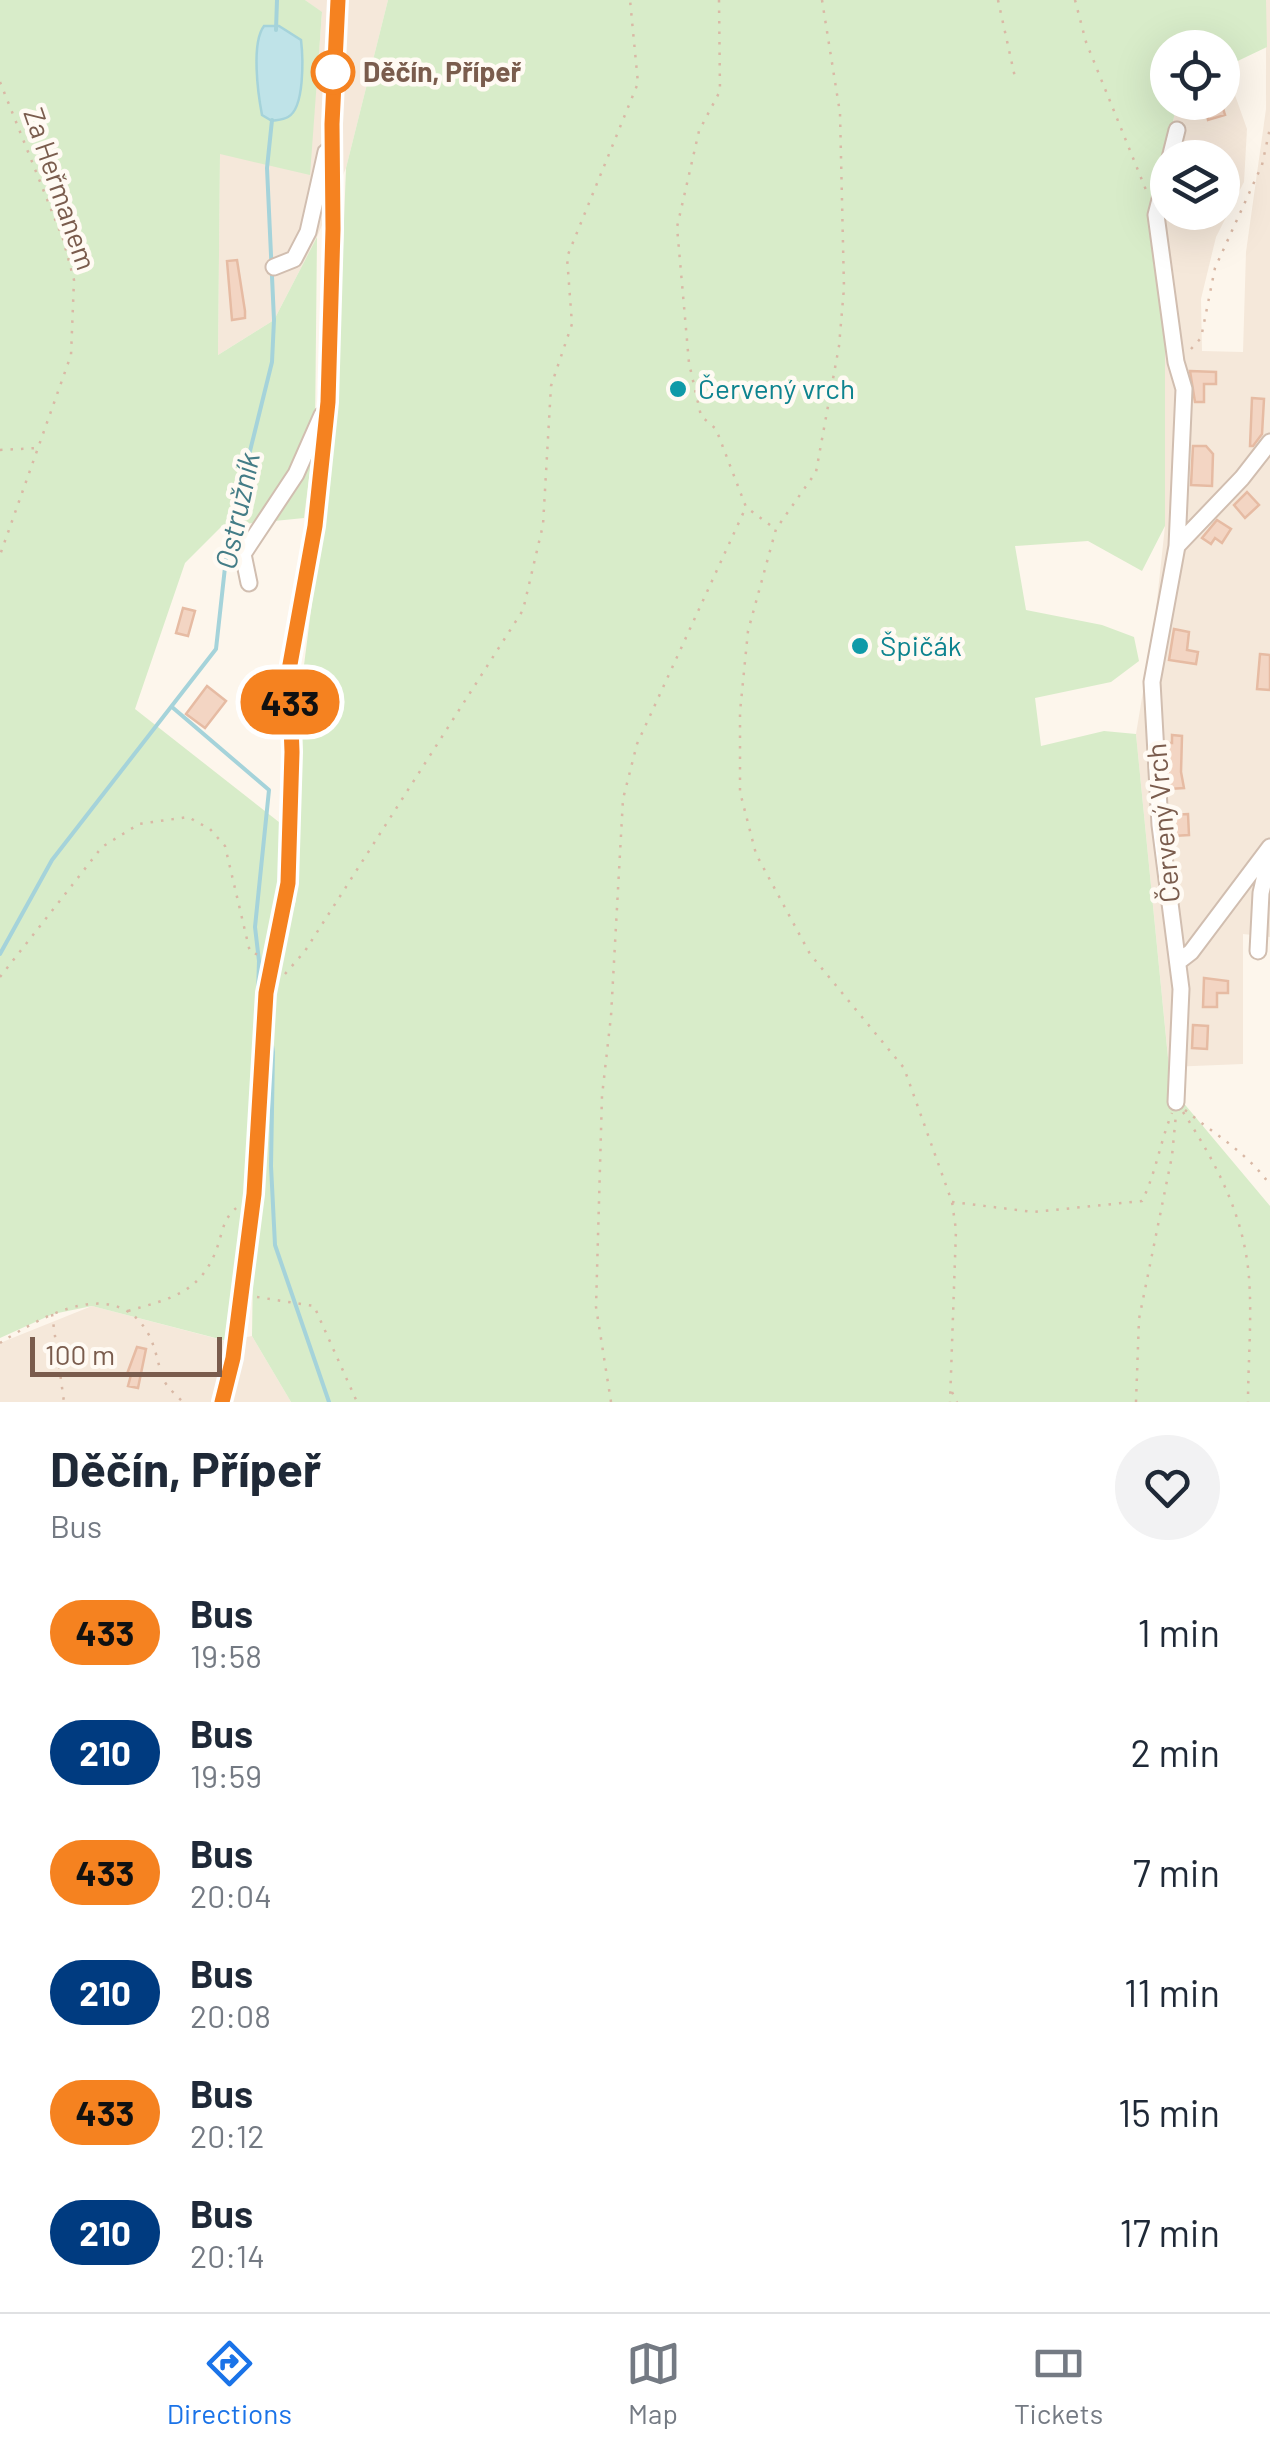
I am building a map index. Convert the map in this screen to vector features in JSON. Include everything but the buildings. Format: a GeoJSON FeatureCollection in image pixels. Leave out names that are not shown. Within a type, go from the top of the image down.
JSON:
{"type":"FeatureCollection","features":[{"type":"Feature","properties":{"kind":"street"},"geometry":{"type":"LineString","coordinates":[[222,1402],[233,1358],[254,1194],[266,993],[288,883],[292,752],[289,670],[315,526],[328,402],[338,0]]}},
{"type":"Feature","properties":{"kind":"street"},"geometry":{"type":"LineString","coordinates":[[274,267],[294,259],[308,232],[332,124]]}},
{"type":"Feature","properties":{"kind":"street"},"geometry":{"type":"LineString","coordinates":[[1174,140],[1177,130]]}},
{"type":"Feature","properties":{"kind":"street","name":"Červený Vrch"},"geometry":{"type":"LineString","coordinates":[[1158,230],[1176,362],[1184,389],[1176,546],[1152,682],[1160,825],[1181,989],[1176,1102]]}},
{"type":"Feature","properties":{"kind":"street"},"geometry":{"type":"LineString","coordinates":[[249,582],[243,554],[296,474],[328,402]]}},
{"type":"Feature","properties":{"kind":"street"},"geometry":{"type":"LineString","coordinates":[[1176,546],[1242,478],[1270,442]]}},
{"type":"Feature","properties":{"kind":"street"},"geometry":{"type":"LineString","coordinates":[[1178,962],[1191,952],[1270,850]]}},
{"type":"Feature","properties":{"kind":"street"},"geometry":{"type":"LineString","coordinates":[[1258,951],[1270,850]]}},
{"type":"Feature","properties":{"kind":"path"},"geometry":{"type":"LineString","coordinates":[[266,993],[305,950],[523,610],[543,525],[551,386],[572,324],[567,257],[638,83],[630,0]]}},
{"type":"Feature","properties":{"kind":"path"},"geometry":{"type":"LineString","coordinates":[[720,0],[720,90],[700,131],[677,226],[690,363],[701,416],[716,428],[746,507],[776,528]]}},
{"type":"Feature","properties":{"kind":"path"},"geometry":{"type":"LineString","coordinates":[[822,0],[840,113],[844,237],[840,346],[816,472],[776,528],[748,632],[740,712],[740,792],[756,854],[810,954],[904,1068],[952,1202],[956,1230],[950,1402]]}},
{"type":"Feature","properties":{"kind":"path"},"geometry":{"type":"LineString","coordinates":[[998,0],[1016,82]]}},
{"type":"Feature","properties":{"kind":"path"},"geometry":{"type":"LineString","coordinates":[[1075,0],[1086,42],[1150,200]]}},
{"type":"Feature","properties":{"kind":"path","name":"Za Heřmanem"},"geometry":{"type":"LineString","coordinates":[[0,82],[42,185],[74,280],[72,355],[0,554]]}},
{"type":"Feature","properties":{"kind":"path"},"geometry":{"type":"LineString","coordinates":[[1176,362],[1201,338],[1214,268],[1262,164],[1270,128]]}},
{"type":"Feature","properties":{"kind":"path"},"geometry":{"type":"LineString","coordinates":[[0,450],[38,448]]}},
{"type":"Feature","properties":{"kind":"path"},"geometry":{"type":"LineString","coordinates":[[612,1402],[596,1307],[602,1096],[612,1016],[623,799],[636,744],[746,507]]}},
{"type":"Feature","properties":{"kind":"path"},"geometry":{"type":"LineString","coordinates":[[0,977],[102,848],[139,824],[188,817],[210,829],[225,846],[250,952],[272,959]]}},
{"type":"Feature","properties":{"kind":"path"},"geometry":{"type":"LineString","coordinates":[[952,1202],[1034,1212],[1103,1208],[1142,1201],[1176,1102]]}},
{"type":"Feature","properties":{"kind":"path"},"geometry":{"type":"LineString","coordinates":[[1176,1102],[1218,1134],[1270,1185]]}},
{"type":"Feature","properties":{"kind":"path"},"geometry":{"type":"LineString","coordinates":[[1136,1402],[1139,1319],[1172,1156],[1176,1102]]}},
{"type":"Feature","properties":{"kind":"path"},"geometry":{"type":"LineString","coordinates":[[1176,1102],[1208,1150],[1230,1198],[1246,1255],[1248,1402]]}},
{"type":"Feature","properties":{"kind":"path"},"geometry":{"type":"LineString","coordinates":[[126,1311],[196,1286],[217,1249],[226,1216],[254,1194]]}},
{"type":"Feature","properties":{"kind":"path"},"geometry":{"type":"LineString","coordinates":[[241,1294],[314,1306],[356,1402]]}},
{"type":"Feature","properties":{"kind":"path"},"geometry":{"type":"LineString","coordinates":[[0,1343],[52,1314],[89,1304],[112,1304],[141,1322],[151,1339],[164,1382],[183,1402]]}},
{"type":"Feature","properties":{"kind":"path"},"geometry":{"type":"LineString","coordinates":[[52,1314],[64,1402]]}},
{"type":"Feature","properties":{"kind":"path"},"geometry":{"type":"LineString","coordinates":[[952,1390],[957,1402]]}},
{"type":"Feature","properties":{"kind":"shaded area"},"geometry":{"type":"Polygon","coordinates":[[[305,0],[388,0],[346,168],[317,237],[274,320],[218,355],[220,153],[309,174],[322,13],[305,0]]]}},
{"type":"Feature","properties":{"kind":"shaded area"},"geometry":{"type":"Polygon","coordinates":[[[1266,0],[1270,0],[1270,937],[1243,934],[1243,1064],[1169,1067],[1136,734],[1165,526],[1165,331],[1153,230],[1220,230],[1201,299],[1202,351],[1243,352],[1246,252],[1266,109],[1266,0]]]}},
{"type":"Feature","properties":{"kind":"shaded area"},"geometry":{"type":"Polygon","coordinates":[[[1240,109],[1247,129],[1244,182],[1240,190],[1240,140],[1169,140],[1173,120],[1240,120],[1240,109]]]}},
{"type":"Feature","properties":{"kind":"shaded area"},"geometry":{"type":"Polygon","coordinates":[[[92,1306],[226,1341],[252,1336],[291,1402],[0,1402],[0,1343],[92,1306]]]}},
{"type":"Feature","properties":{"kind":"green space"},"geometry":{"type":"Polygon","coordinates":[[[0,0],[305,0],[322,12],[310,175],[220,154],[218,355],[274,320],[317,237],[315,430],[304,518],[222,526],[185,563],[135,709],[284,826],[281,879],[268,934],[250,1169],[227,1341],[92,1306],[53,1314],[0,1338],[0,0]],[[264,26],[258,44],[262,115],[295,111],[303,74],[301,40],[279,26],[264,26]]]}},
{"type":"Feature","properties":{"kind":"green space","name":"Červený vrch"},"geometry":{"type":"Polygon","coordinates":[[[388,0],[1266,0],[1267,47],[1240,60],[1240,30],[1150,30],[1150,120],[1173,120],[1169,140],[1150,140],[1150,230],[1153,230],[1165,331],[1165,526],[1142,571],[1088,541],[1015,546],[1026,610],[1102,625],[1134,637],[1139,661],[1111,682],[1035,698],[1041,746],[1104,731],[1136,734],[1171,1088],[1270,1206],[1270,1402],[291,1402],[252,1336],[253,1271],[264,1183],[275,998],[282,951],[296,900],[303,673],[337,406],[346,168],[388,0]]]}},
{"type":"Feature","properties":{"kind":"water"},"geometry":{"type":"Polygon","coordinates":[[[264,26],[279,26],[301,40],[302,48],[302,82],[294,112],[272,121],[262,115],[257,82],[258,44],[264,26]]]}},
{"type":"Feature","properties":{"kind":"waterway","name":"Ostružník"},"geometry":{"type":"LineString","coordinates":[[276,30],[277,0]]}},
{"type":"Feature","properties":{"kind":"waterway","name":"Ostružník"},"geometry":{"type":"LineString","coordinates":[[0,954],[52,860],[216,649],[228,540],[272,362],[274,320],[267,168],[272,120]]}},
{"type":"Feature","properties":{"kind":"waterway"},"geometry":{"type":"LineString","coordinates":[[172,707],[269,790],[255,927],[259,961],[257,1027]]}},
{"type":"Feature","properties":{"kind":"waterway"},"geometry":{"type":"LineString","coordinates":[[270,1032],[275,1245],[329,1402]]}},
{"type":"Feature","properties":{"kind":"bus line","name":"433"},"geometry":{"type":"LineString","coordinates":[[222,1402],[233,1358],[254,1194],[266,993],[288,883],[292,752],[289,670],[315,526],[328,402],[338,0]]}},
{"type":"Feature","properties":{"kind":"place","name":"Děčín, Přípeř"},"geometry":{"type":"Point","coordinates":[333,72]}},
{"type":"Feature","properties":{"kind":"place","name":"Červený vrch"},"geometry":{"type":"Point","coordinates":[678,389]}},
{"type":"Feature","properties":{"kind":"place","name":"Špičák"},"geometry":{"type":"Point","coordinates":[860,646]}}]}
